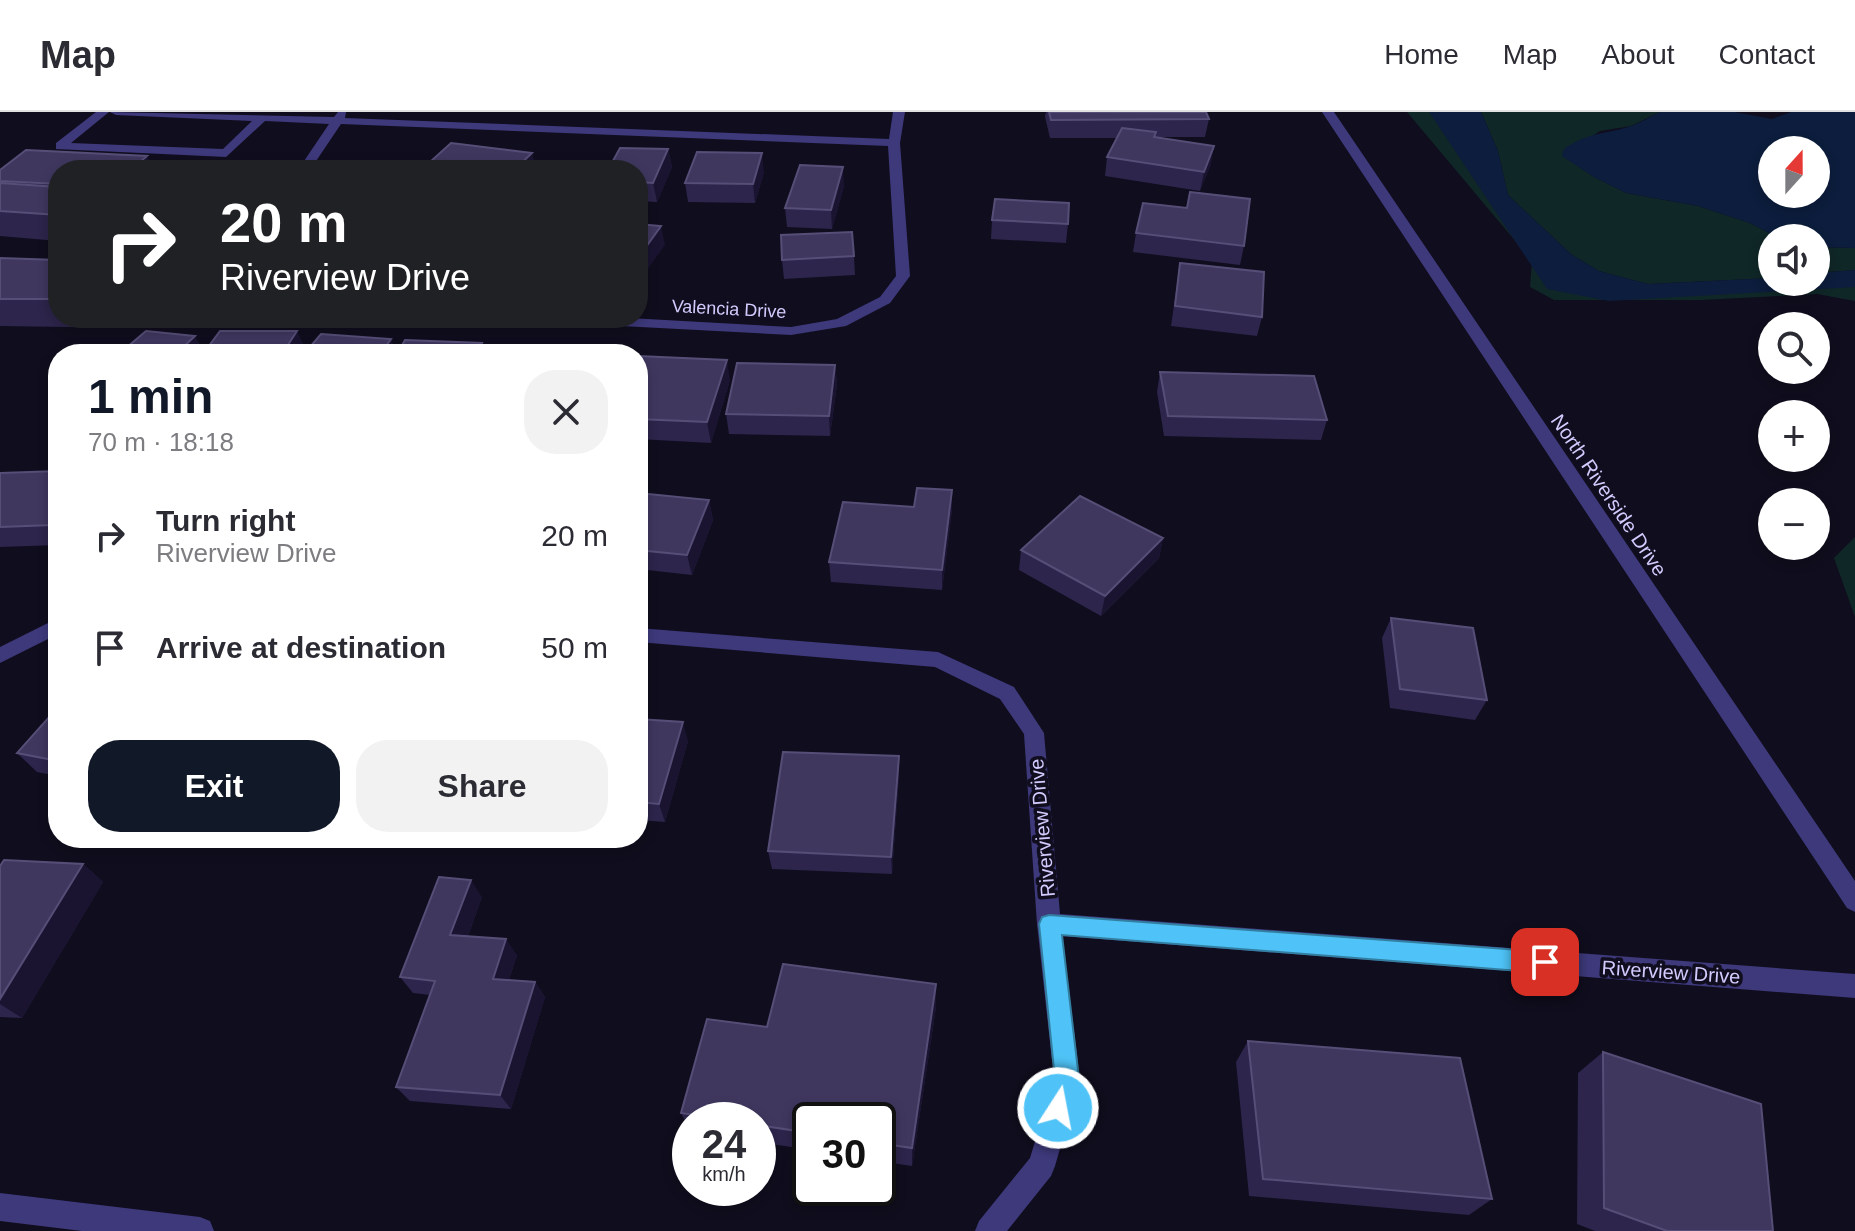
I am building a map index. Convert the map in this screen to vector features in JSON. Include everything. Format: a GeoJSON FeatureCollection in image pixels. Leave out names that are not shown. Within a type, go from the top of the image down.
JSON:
{"type":"FeatureCollection","features":[{"type":"Feature","properties":{"kind":"street"},"geometry":{"type":"LineString","coordinates":[[103,112],[60,146],[226,153],[262,118]]}},
{"type":"Feature","properties":{"kind":"street"},"geometry":{"type":"LineString","coordinates":[[116,112],[262,118],[340,117],[894,143]]}},
{"type":"Feature","properties":{"kind":"street","name":"Valencia Drive"},"geometry":{"type":"LineString","coordinates":[[648,323],[791,331],[841,323],[885,300],[903,276],[894,143],[899,112]]}},
{"type":"Feature","properties":{"kind":"street","name":"North Riverside Drive"},"geometry":{"type":"LineString","coordinates":[[1328,112],[1855,901]]}},
{"type":"Feature","properties":{"kind":"street"},"geometry":{"type":"LineString","coordinates":[[311,160],[340,117]]}},
{"type":"Feature","properties":{"kind":"street"},"geometry":{"type":"LineString","coordinates":[[0,656],[48,630]]}},
{"type":"Feature","properties":{"kind":"street","name":"Riverview Drive"},"geometry":{"type":"LineString","coordinates":[[648,636],[938,660],[1007,693],[1034,733],[1049,924],[1855,986]]}},
{"type":"Feature","properties":{"kind":"street"},"geometry":{"type":"LineString","coordinates":[[989,1231],[1041,1166],[1067,1079],[1049,924]]}},
{"type":"Feature","properties":{"kind":"street"},"geometry":{"type":"LineString","coordinates":[[0,1207],[200,1231]]}},
{"type":"Feature","properties":{"kind":"green space"},"geometry":{"type":"Polygon","coordinates":[[[1407,112],[1438,112],[1493,194],[1558,256],[1654,293],[1758,286],[1758,296],[1778,296],[1701,300],[1554,300],[1530,287],[1532,261],[1407,112]]]}},
{"type":"Feature","properties":{"kind":"green space"},"geometry":{"type":"Polygon","coordinates":[[[1481,112],[1660,112],[1631,126],[1600,131],[1563,156],[1594,177],[1626,193],[1698,206],[1758,227],[1758,279],[1648,284],[1599,271],[1572,255],[1508,195],[1498,151],[1481,112]]]}},
{"type":"Feature","properties":{"kind":"green space"},"geometry":{"type":"Polygon","coordinates":[[[1830,247],[1855,248],[1855,270],[1830,272],[1830,247]]]}},
{"type":"Feature","properties":{"kind":"green space"},"geometry":{"type":"Polygon","coordinates":[[[1855,280],[1855,301],[1828,296],[1830,282],[1855,280]]]}},
{"type":"Feature","properties":{"kind":"green space"},"geometry":{"type":"Polygon","coordinates":[[[1855,537],[1855,617],[1834,558],[1855,537]]]}},
{"type":"Feature","properties":{"kind":"water"},"geometry":{"type":"Polygon","coordinates":[[[1429,112],[1481,112],[1498,151],[1508,195],[1572,255],[1599,271],[1648,284],[1758,279],[1758,293],[1609,301],[1547,289],[1429,112]]]}},
{"type":"Feature","properties":{"kind":"water"},"geometry":{"type":"Polygon","coordinates":[[[1660,112],[1734,112],[1772,119],[1791,112],[1855,112],[1855,248],[1830,247],[1830,224],[1758,224],[1758,227],[1698,206],[1626,193],[1562,156],[1564,149],[1582,139],[1638,123],[1660,112]]]}},
{"type":"Feature","properties":{"kind":"water"},"geometry":{"type":"Polygon","coordinates":[[[1855,270],[1855,287],[1830,288],[1830,272],[1855,270]]]}},
{"type":"Feature","properties":{"kind":"building"},"geometry":{"type":"Polygon","coordinates":[[[1049,112],[1206,112],[1209,119],[1051,120],[1049,112]]]}},
{"type":"Feature","properties":{"kind":"building"},"geometry":{"type":"Polygon","coordinates":[[[1122,128],[1156,132],[1154,137],[1214,146],[1204,172],[1107,157],[1122,128]]]}},
{"type":"Feature","properties":{"kind":"building"},"geometry":{"type":"Polygon","coordinates":[[[451,143],[532,153],[525,160],[432,160],[451,143]]]}},
{"type":"Feature","properties":{"kind":"building"},"geometry":{"type":"Polygon","coordinates":[[[620,148],[668,149],[653,183],[648,183],[648,160],[613,160],[620,148]]]}},
{"type":"Feature","properties":{"kind":"building"},"geometry":{"type":"Polygon","coordinates":[[[26,150],[147,156],[142,160],[48,160],[48,183],[0,181],[0,170],[26,150]]]}},
{"type":"Feature","properties":{"kind":"building"},"geometry":{"type":"Polygon","coordinates":[[[697,152],[762,153],[753,184],[685,183],[697,152]]]}},
{"type":"Feature","properties":{"kind":"building"},"geometry":{"type":"Polygon","coordinates":[[[800,165],[843,167],[831,210],[785,208],[800,165]]]}},
{"type":"Feature","properties":{"kind":"building"},"geometry":{"type":"Polygon","coordinates":[[[0,183],[48,186],[48,214],[0,211],[0,183]]]}},
{"type":"Feature","properties":{"kind":"building"},"geometry":{"type":"Polygon","coordinates":[[[1190,192],[1250,199],[1244,246],[1136,233],[1143,203],[1187,208],[1190,192]]]}},
{"type":"Feature","properties":{"kind":"building"},"geometry":{"type":"Polygon","coordinates":[[[995,199],[1069,203],[1068,224],[992,220],[995,199]]]}},
{"type":"Feature","properties":{"kind":"building"},"geometry":{"type":"Polygon","coordinates":[[[648,225],[661,226],[648,244],[648,225]]]}},
{"type":"Feature","properties":{"kind":"building"},"geometry":{"type":"Polygon","coordinates":[[[852,232],[854,256],[782,260],[781,235],[852,232]]]}},
{"type":"Feature","properties":{"kind":"building"},"geometry":{"type":"Polygon","coordinates":[[[0,258],[48,260],[48,299],[0,299],[0,258]]]}},
{"type":"Feature","properties":{"kind":"building"},"geometry":{"type":"Polygon","coordinates":[[[1180,263],[1264,272],[1262,317],[1175,306],[1180,263]]]}},
{"type":"Feature","properties":{"kind":"building"},"geometry":{"type":"Polygon","coordinates":[[[146,331],[195,336],[187,344],[131,344],[146,331]]]}},
{"type":"Feature","properties":{"kind":"building"},"geometry":{"type":"Polygon","coordinates":[[[220,331],[297,331],[289,344],[210,344],[220,331]]]}},
{"type":"Feature","properties":{"kind":"building"},"geometry":{"type":"Polygon","coordinates":[[[321,334],[391,339],[387,344],[312,344],[321,334]]]}},
{"type":"Feature","properties":{"kind":"building"},"geometry":{"type":"Polygon","coordinates":[[[405,340],[482,343],[481,344],[403,344],[405,340]]]}},
{"type":"Feature","properties":{"kind":"building"},"geometry":{"type":"Polygon","coordinates":[[[648,356],[727,360],[707,422],[648,419],[648,356]]]}},
{"type":"Feature","properties":{"kind":"building"},"geometry":{"type":"Polygon","coordinates":[[[737,363],[835,365],[829,416],[726,414],[737,363]]]}},
{"type":"Feature","properties":{"kind":"building"},"geometry":{"type":"Polygon","coordinates":[[[1160,372],[1314,376],[1327,420],[1168,416],[1160,372]]]}},
{"type":"Feature","properties":{"kind":"building"},"geometry":{"type":"Polygon","coordinates":[[[48,471],[48,525],[0,527],[0,473],[48,471]]]}},
{"type":"Feature","properties":{"kind":"building"},"geometry":{"type":"Polygon","coordinates":[[[917,488],[952,490],[942,570],[829,562],[843,502],[914,507],[917,488]]]}},
{"type":"Feature","properties":{"kind":"building"},"geometry":{"type":"Polygon","coordinates":[[[648,494],[709,500],[687,555],[648,551],[648,494]]]}},
{"type":"Feature","properties":{"kind":"building"},"geometry":{"type":"Polygon","coordinates":[[[1080,496],[1163,538],[1105,596],[1021,550],[1080,496]]]}},
{"type":"Feature","properties":{"kind":"building"},"geometry":{"type":"Polygon","coordinates":[[[1391,618],[1473,628],[1487,700],[1400,689],[1391,618]]]}},
{"type":"Feature","properties":{"kind":"building"},"geometry":{"type":"Polygon","coordinates":[[[48,718],[48,759],[17,753],[48,718]]]}},
{"type":"Feature","properties":{"kind":"building"},"geometry":{"type":"Polygon","coordinates":[[[648,720],[683,722],[659,804],[648,803],[648,720]]]}},
{"type":"Feature","properties":{"kind":"building"},"geometry":{"type":"Polygon","coordinates":[[[783,752],[899,756],[891,857],[768,851],[783,752]]]}},
{"type":"Feature","properties":{"kind":"building"},"geometry":{"type":"Polygon","coordinates":[[[4,860],[83,864],[0,999],[0,866],[4,860]]]}},
{"type":"Feature","properties":{"kind":"building"},"geometry":{"type":"Polygon","coordinates":[[[439,877],[471,880],[450,935],[506,939],[493,979],[535,982],[500,1095],[396,1087],[435,981],[400,977],[439,877]]]}},
{"type":"Feature","properties":{"kind":"building"},"geometry":{"type":"Polygon","coordinates":[[[783,964],[936,984],[912,1148],[896,1146],[896,1102],[792,1102],[792,1130],[776,1128],[776,1102],[684,1102],[707,1019],[767,1027],[783,964]]]}},
{"type":"Feature","properties":{"kind":"building"},"geometry":{"type":"Polygon","coordinates":[[[1248,1041],[1460,1058],[1492,1199],[1263,1179],[1248,1041]]]}},
{"type":"Feature","properties":{"kind":"building"},"geometry":{"type":"Polygon","coordinates":[[[1603,1052],[1761,1104],[1773,1231],[1667,1231],[1604,1208],[1603,1052]]]}},
{"type":"Feature","properties":{"kind":"route"},"geometry":{"type":"LineString","coordinates":[[1058,1108],[1067,1079],[1049,924],[1545,962]]}}]}
